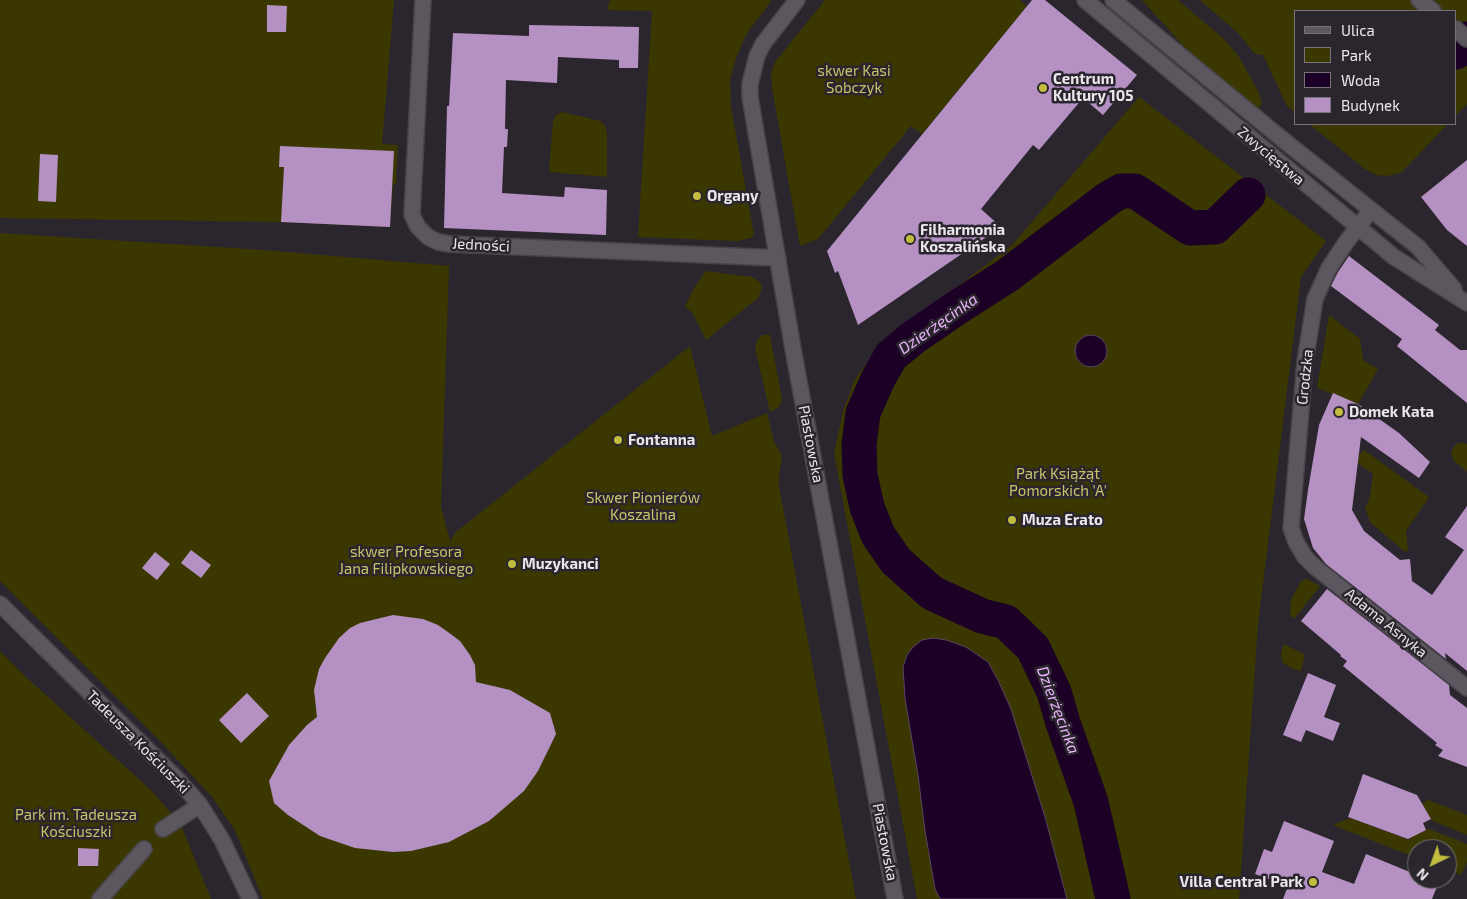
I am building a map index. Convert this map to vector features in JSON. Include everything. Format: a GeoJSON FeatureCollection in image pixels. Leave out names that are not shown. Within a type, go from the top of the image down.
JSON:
{"type":"FeatureCollection","features":[{"type":"Feature","properties":{"kind":"street","name":"Jedności"},"geometry":{"type":"LineString","coordinates":[[423,0],[412,214],[418,227],[428,237],[438,242],[450,244],[778,258]]}},
{"type":"Feature","properties":{"kind":"street","name":"Piastowska"},"geometry":{"type":"LineString","coordinates":[[797,0],[763,44],[757,56],[750,84],[753,115],[806,421],[896,899]]}},
{"type":"Feature","properties":{"kind":"street","name":"Zwycięstwa"},"geometry":{"type":"LineString","coordinates":[[1085,0],[1357,228],[1394,257],[1466,302]]}},
{"type":"Feature","properties":{"kind":"street","name":"Zwycięstwa"},"geometry":{"type":"LineString","coordinates":[[1113,0],[1418,247],[1466,302]]}},
{"type":"Feature","properties":{"kind":"street"},"geometry":{"type":"LineString","coordinates":[[1419,0],[1432,10]]}},
{"type":"Feature","properties":{"kind":"street"},"geometry":{"type":"LineString","coordinates":[[1457,30],[1467,38]]}},
{"type":"Feature","properties":{"kind":"street","name":"Grodzka"},"geometry":{"type":"LineString","coordinates":[[1305,558],[1291,528],[1296,456],[1315,299],[1329,268],[1371,210]]}},
{"type":"Feature","properties":{"kind":"street","name":"Adama Asnyka"},"geometry":{"type":"LineString","coordinates":[[1305,558],[1467,688]]}},
{"type":"Feature","properties":{"kind":"street","name":"Tadeusza Kościuszki"},"geometry":{"type":"LineString","coordinates":[[0,604],[179,781],[200,805],[222,840],[250,899]]}},
{"type":"Feature","properties":{"kind":"street"},"geometry":{"type":"LineString","coordinates":[[163,829],[200,805]]}},
{"type":"Feature","properties":{"kind":"street"},"geometry":{"type":"LineString","coordinates":[[100,899],[144,849]]}},
{"type":"Feature","properties":{"kind":"green space"},"geometry":{"type":"Polygon","coordinates":[[[0,0],[394,0],[382,144],[398,145],[396,184],[393,185],[390,227],[281,222],[0,218],[0,0]]]}},
{"type":"Feature","properties":{"kind":"green space"},"geometry":{"type":"Polygon","coordinates":[[[610,0],[772,0],[747,33],[736,58],[730,79],[731,107],[754,235],[751,238],[738,241],[638,237],[652,11],[607,10],[610,0]]]}},
{"type":"Feature","properties":{"kind":"green space","name":"skwer Kasi Sobczyk"},"geometry":{"type":"Polygon","coordinates":[[[825,0],[1020,0],[1027,6],[922,134],[911,126],[818,239],[800,246],[771,74],[775,62],[825,0]]]}},
{"type":"Feature","properties":{"kind":"green space"},"geometry":{"type":"Polygon","coordinates":[[[1142,0],[1178,0],[1224,39],[1239,57],[1258,91],[1262,102],[1259,109],[1188,51],[1142,0]]]}},
{"type":"Feature","properties":{"kind":"green space"},"geometry":{"type":"Polygon","coordinates":[[[1200,0],[1467,0],[1467,104],[1457,114],[1457,10],[1294,10],[1294,111],[1287,106],[1263,55],[1255,54],[1238,33],[1200,0]]]}},
{"type":"Feature","properties":{"kind":"green space","name":"Park Książąt Pomorskich 'A'"},"geometry":{"type":"Polygon","coordinates":[[[1139,97],[1326,241],[1301,277],[1258,624],[1239,899],[917,899],[834,453],[843,411],[855,379],[878,347],[1012,245],[1139,97]]]}},
{"type":"Feature","properties":{"kind":"green space"},"geometry":{"type":"Polygon","coordinates":[[[562,112],[600,121],[605,126],[607,132],[607,177],[549,172],[553,121],[556,115],[562,112]]]}},
{"type":"Feature","properties":{"kind":"green space"},"geometry":{"type":"Polygon","coordinates":[[[1310,125],[1447,125],[1401,173],[1387,176],[1376,175],[1365,169],[1310,125]]]}},
{"type":"Feature","properties":{"kind":"green space"},"geometry":{"type":"Polygon","coordinates":[[[0,233],[264,250],[449,266],[441,506],[450,541],[456,532],[690,346],[712,436],[767,413],[774,442],[781,454],[779,486],[856,899],[263,899],[235,830],[212,797],[160,741],[0,581],[0,233]]]}},
{"type":"Feature","properties":{"kind":"green space"},"geometry":{"type":"Polygon","coordinates":[[[706,271],[752,277],[761,283],[762,288],[758,298],[706,340],[692,312],[685,307],[694,288],[706,271]]]}},
{"type":"Feature","properties":{"kind":"green space"},"geometry":{"type":"Polygon","coordinates":[[[1329,315],[1360,339],[1363,360],[1378,369],[1358,404],[1317,388],[1329,315]]]}},
{"type":"Feature","properties":{"kind":"green space"},"geometry":{"type":"Polygon","coordinates":[[[763,335],[770,335],[782,399],[779,407],[770,412],[755,348],[758,339],[763,335]]]}},
{"type":"Feature","properties":{"kind":"green space"},"geometry":{"type":"Polygon","coordinates":[[[1458,443],[1465,443],[1467,445],[1467,472],[1454,461],[1451,453],[1458,443]]]}},
{"type":"Feature","properties":{"kind":"green space"},"geometry":{"type":"Polygon","coordinates":[[[1364,450],[1429,497],[1406,531],[1408,551],[1404,551],[1370,522],[1365,507],[1369,501],[1373,474],[1358,463],[1359,455],[1364,450]]]}},
{"type":"Feature","properties":{"kind":"green space"},"geometry":{"type":"Polygon","coordinates":[[[1307,579],[1320,586],[1294,619],[1290,615],[1291,600],[1301,581],[1307,579]]]}},
{"type":"Feature","properties":{"kind":"green space"},"geometry":{"type":"Polygon","coordinates":[[[1284,644],[1305,655],[1301,671],[1293,669],[1282,662],[1281,653],[1284,644]]]}},
{"type":"Feature","properties":{"kind":"green space","name":"Park im. Tadeusza Kościuszki"},"geometry":{"type":"Polygon","coordinates":[[[0,651],[153,792],[181,825],[211,899],[0,899],[0,651]]]}},
{"type":"Feature","properties":{"kind":"green space"},"geometry":{"type":"Polygon","coordinates":[[[1428,800],[1467,815],[1467,835],[1430,818],[1419,816],[1423,803],[1428,800]]]}},
{"type":"Feature","properties":{"kind":"green space"},"geometry":{"type":"Polygon","coordinates":[[[1350,818],[1407,839],[1407,854],[1333,825],[1350,818]]]}},
{"type":"Feature","properties":{"kind":"green space"},"geometry":{"type":"Polygon","coordinates":[[[1415,825],[1426,830],[1429,829],[1454,839],[1410,839],[1415,825]]]}},
{"type":"Feature","properties":{"kind":"green space"},"geometry":{"type":"Polygon","coordinates":[[[1457,840],[1467,844],[1467,862],[1461,875],[1457,873],[1457,840]]]}},
{"type":"Feature","properties":{"kind":"water"},"geometry":{"type":"Polygon","coordinates":[[[1091,335],[1097,336],[1102,340],[1106,345],[1106,357],[1102,362],[1097,366],[1091,367],[1085,366],[1080,362],[1076,357],[1075,351],[1076,345],[1080,340],[1085,336],[1091,335]]]}},
{"type":"Feature","properties":{"kind":"water"},"geometry":{"type":"Polygon","coordinates":[[[933,638],[966,647],[988,662],[998,680],[1011,709],[1045,817],[1067,899],[941,899],[939,897],[935,889],[925,831],[905,699],[903,667],[907,655],[913,647],[922,640],[933,638]]]}},
{"type":"Feature","properties":{"kind":"building"},"geometry":{"type":"Polygon","coordinates":[[[1032,0],[1045,0],[1137,75],[1103,115],[1083,98],[1039,150],[1033,145],[981,209],[1001,227],[858,325],[838,271],[835,273],[827,251],[1032,0]]]}},
{"type":"Feature","properties":{"kind":"building"},"geometry":{"type":"Polygon","coordinates":[[[267,5],[287,6],[286,32],[267,32],[267,5]]]}},
{"type":"Feature","properties":{"kind":"building"},"geometry":{"type":"Polygon","coordinates":[[[529,25],[639,27],[638,68],[619,68],[619,60],[558,57],[557,83],[506,80],[505,129],[508,129],[507,147],[504,147],[502,193],[564,197],[565,187],[607,190],[606,235],[444,228],[447,106],[449,106],[453,33],[529,36],[529,25]]]}},
{"type":"Feature","properties":{"kind":"building"},"geometry":{"type":"Polygon","coordinates":[[[280,146],[394,151],[390,227],[281,222],[284,167],[279,167],[280,146]]]}},
{"type":"Feature","properties":{"kind":"building"},"geometry":{"type":"Polygon","coordinates":[[[40,154],[58,155],[56,202],[38,201],[40,154]]]}},
{"type":"Feature","properties":{"kind":"building"},"geometry":{"type":"Polygon","coordinates":[[[1467,160],[1467,246],[1447,230],[1421,197],[1467,160]]]}},
{"type":"Feature","properties":{"kind":"building"},"geometry":{"type":"Polygon","coordinates":[[[1349,256],[1439,325],[1435,330],[1460,350],[1467,350],[1467,403],[1397,346],[1402,339],[1331,286],[1349,256]]]}},
{"type":"Feature","properties":{"kind":"building"},"geometry":{"type":"Polygon","coordinates":[[[1333,393],[1358,404],[1399,433],[1430,462],[1419,478],[1361,437],[1352,510],[1364,531],[1400,560],[1410,559],[1412,581],[1432,595],[1464,550],[1445,537],[1467,506],[1467,671],[1445,653],[1446,659],[1326,564],[1313,548],[1304,519],[1319,425],[1333,393]]]}},
{"type":"Feature","properties":{"kind":"building"},"geometry":{"type":"Polygon","coordinates":[[[191,550],[211,565],[201,578],[181,563],[191,550]]]}},
{"type":"Feature","properties":{"kind":"building"},"geometry":{"type":"Polygon","coordinates":[[[155,552],[170,564],[157,580],[142,568],[155,552]]]}},
{"type":"Feature","properties":{"kind":"building"},"geometry":{"type":"Polygon","coordinates":[[[1327,589],[1449,685],[1450,695],[1467,708],[1467,767],[1438,756],[1443,750],[1435,745],[1437,743],[1343,666],[1347,661],[1301,621],[1327,589]]]}},
{"type":"Feature","properties":{"kind":"building"},"geometry":{"type":"Polygon","coordinates":[[[393,615],[423,619],[438,625],[448,632],[460,641],[470,655],[475,665],[476,682],[510,690],[550,713],[556,734],[538,771],[524,791],[489,821],[449,842],[411,851],[393,852],[355,848],[320,836],[288,815],[274,803],[269,781],[289,745],[317,717],[314,690],[319,669],[339,638],[350,628],[360,623],[393,615]]]}},
{"type":"Feature","properties":{"kind":"building"},"geometry":{"type":"Polygon","coordinates":[[[1308,673],[1336,685],[1324,717],[1340,723],[1333,741],[1306,730],[1301,742],[1283,735],[1308,673]]]}},
{"type":"Feature","properties":{"kind":"building"},"geometry":{"type":"Polygon","coordinates":[[[247,693],[269,716],[241,743],[219,720],[247,693]]]}},
{"type":"Feature","properties":{"kind":"building"},"geometry":{"type":"Polygon","coordinates":[[[1363,774],[1417,795],[1431,819],[1423,823],[1426,830],[1408,839],[1348,817],[1363,774]]]}},
{"type":"Feature","properties":{"kind":"building"},"geometry":{"type":"Polygon","coordinates":[[[1284,821],[1334,841],[1322,872],[1354,884],[1366,854],[1407,871],[1407,889],[1436,889],[1432,899],[1283,899],[1288,886],[1255,874],[1264,849],[1272,852],[1284,821]]]}},
{"type":"Feature","properties":{"kind":"building"},"geometry":{"type":"Polygon","coordinates":[[[78,848],[99,849],[98,866],[78,866],[78,848]]]}},
{"type":"Feature","properties":{"kind":"waterway","name":"Dzierżęcinka"},"geometry":{"type":"LineString","coordinates":[[1457,51],[1467,39]]}},
{"type":"Feature","properties":{"kind":"waterway","name":"Dzierżęcinka"},"geometry":{"type":"LineString","coordinates":[[1113,899],[1091,802],[1054,692],[1033,648],[1006,622],[982,616],[932,593],[896,561],[878,535],[867,507],[860,475],[859,445],[863,413],[878,379],[891,356],[914,337],[1008,275],[1109,198],[1121,191],[1135,191],[1190,228],[1215,227],[1248,195]]}},
{"type":"Feature","properties":{"kind":"place","name":"Centrum Kultury 105"},"geometry":{"type":"Point","coordinates":[1043,88]}},
{"type":"Feature","properties":{"kind":"place","name":"Organy"},"geometry":{"type":"Point","coordinates":[697,196]}},
{"type":"Feature","properties":{"kind":"place","name":"Filharmonia Koszalińska"},"geometry":{"type":"Point","coordinates":[910,239]}},
{"type":"Feature","properties":{"kind":"place","name":"Domek Kata"},"geometry":{"type":"Point","coordinates":[1339,412]}},
{"type":"Feature","properties":{"kind":"place","name":"Fontanna"},"geometry":{"type":"Point","coordinates":[618,440]}},
{"type":"Feature","properties":{"kind":"place","name":"Muza Erato"},"geometry":{"type":"Point","coordinates":[1012,520]}},
{"type":"Feature","properties":{"kind":"place","name":"Muzykanci"},"geometry":{"type":"Point","coordinates":[512,564]}},
{"type":"Feature","properties":{"kind":"place","name":"Villa Central Park"},"geometry":{"type":"Point","coordinates":[1313,882]}},
{"type":"Feature","properties":{"kind":"park label","name":"Skwer Pionierów Koszalina"},"geometry":{"type":"Point","coordinates":[643,506]}},
{"type":"Feature","properties":{"kind":"park label","name":"skwer Profesora Jana Filipkowskiego"},"geometry":{"type":"Point","coordinates":[406,560]}}]}
